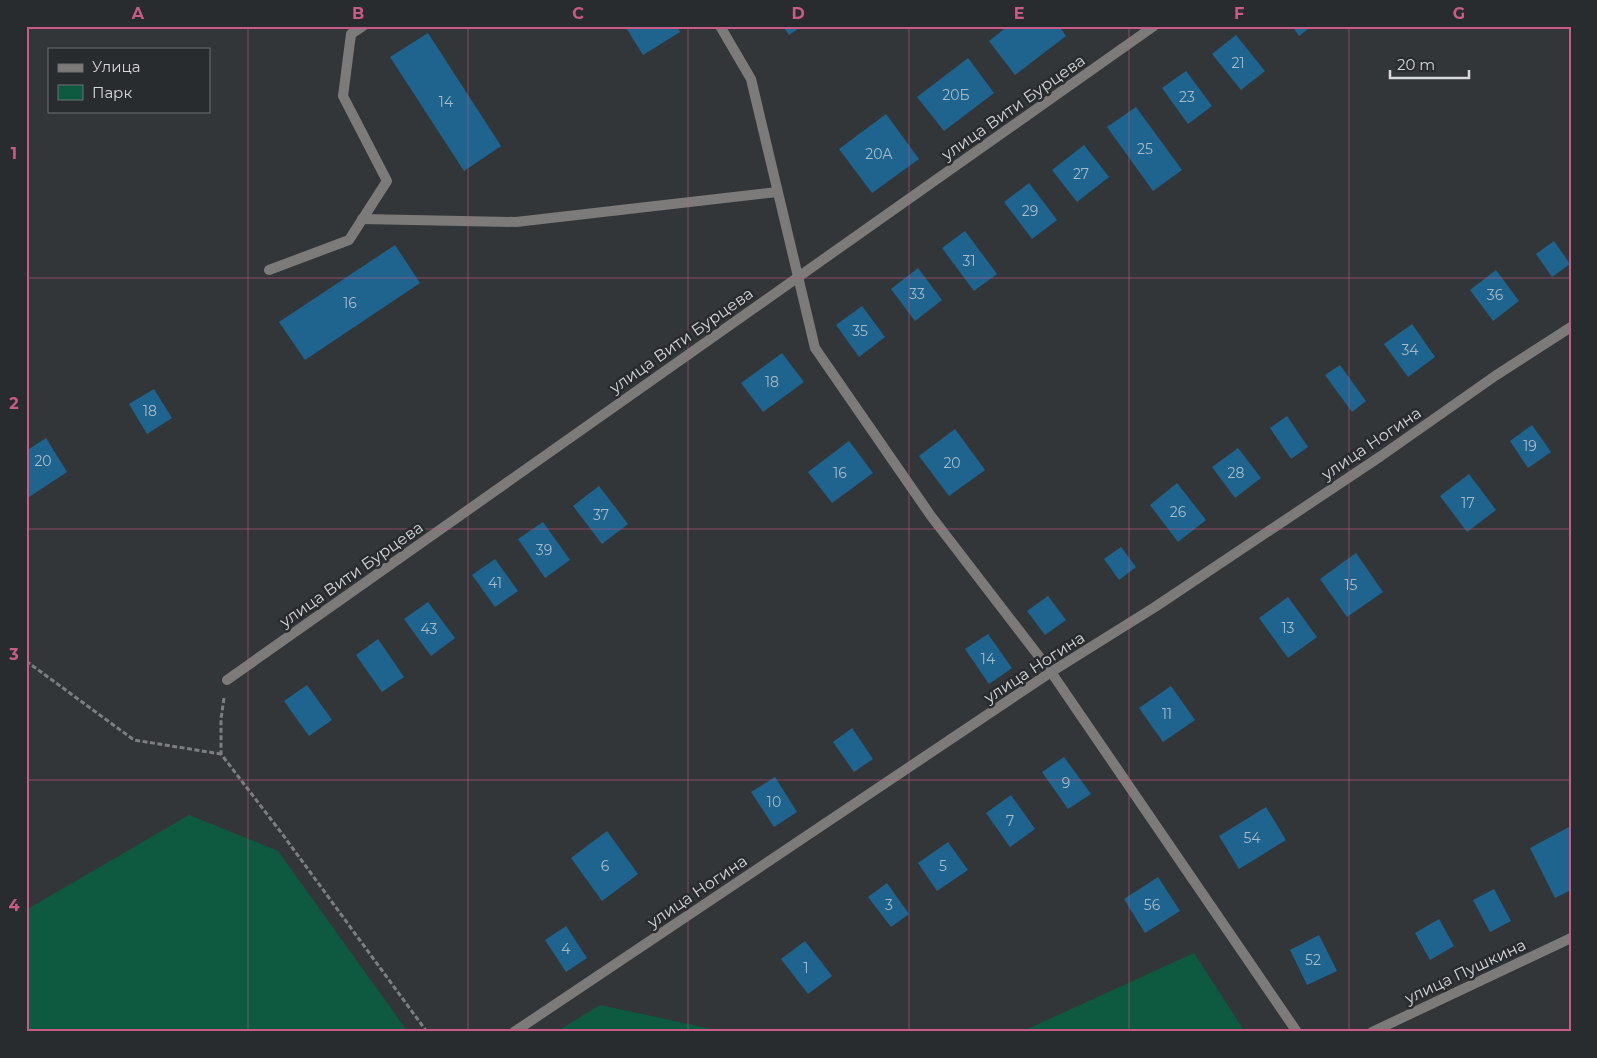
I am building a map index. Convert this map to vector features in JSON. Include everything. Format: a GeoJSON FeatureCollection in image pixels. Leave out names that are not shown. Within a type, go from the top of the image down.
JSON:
{"type":"FeatureCollection","features":[{"type":"Feature","properties":{"kind":"street"},"geometry":{"type":"LineString","coordinates":[[270,270],[349,240],[387,181],[343,96],[351,34],[362,26]]}},
{"type":"Feature","properties":{"kind":"street"},"geometry":{"type":"LineString","coordinates":[[720,26],[752,79],[815,348],[931,516],[1051,672],[1297,1032]]}},
{"type":"Feature","properties":{"kind":"street","name":"улица Вити Бурцева"},"geometry":{"type":"LineString","coordinates":[[227,680],[797,276],[1154,26]]}},
{"type":"Feature","properties":{"kind":"street"},"geometry":{"type":"LineString","coordinates":[[362,219],[516,222],[777,192]]}},
{"type":"Feature","properties":{"kind":"street","name":"улица Ногина"},"geometry":{"type":"LineString","coordinates":[[514,1032],[1051,672],[1155,607],[1381,456],[1495,376],[1571,327]]}},
{"type":"Feature","properties":{"kind":"street","name":"улица Пушкина"},"geometry":{"type":"LineString","coordinates":[[1372,1032],[1571,938]]}},
{"type":"Feature","properties":{"kind":"path"},"geometry":{"type":"LineString","coordinates":[[26,661],[134,740],[222,754]]}},
{"type":"Feature","properties":{"kind":"path"},"geometry":{"type":"LineString","coordinates":[[227,680],[221,719],[222,754],[426,1032]]}},
{"type":"Feature","properties":{"kind":"green space"},"geometry":{"type":"Polygon","coordinates":[[[189,815],[278,851],[408,1032],[26,1032],[26,910],[189,815]]]}},
{"type":"Feature","properties":{"kind":"green space"},"geometry":{"type":"Polygon","coordinates":[[[1194,953],[1245,1032],[1021,1032],[1194,953]]]}},
{"type":"Feature","properties":{"kind":"green space"},"geometry":{"type":"Polygon","coordinates":[[[600,1005],[726,1032],[556,1032],[600,1005]]]}},
{"type":"Feature","properties":{"kind":"building"},"geometry":{"type":"Polygon","coordinates":[[[625,26],[677,26],[680,32],[643,55],[625,26]]]}},
{"type":"Feature","properties":{"kind":"building"},"geometry":{"type":"Polygon","coordinates":[[[783,26],[802,26],[789,35],[783,26]]]}},
{"type":"Feature","properties":{"kind":"building"},"geometry":{"type":"Polygon","coordinates":[[[1008,26],[1059,26],[1066,36],[1015,75],[989,41],[1008,26]]]}},
{"type":"Feature","properties":{"kind":"building"},"geometry":{"type":"Polygon","coordinates":[[[1292,26],[1312,26],[1299,36],[1292,26]]]}},
{"type":"Feature","properties":{"kind":"building"},"geometry":{"type":"Polygon","coordinates":[[[428,33],[501,146],[464,171],[390,57],[428,33]]]}},
{"type":"Feature","properties":{"kind":"building"},"geometry":{"type":"Polygon","coordinates":[[[1236,35],[1265,71],[1241,90],[1212,54],[1236,35]]]}},
{"type":"Feature","properties":{"kind":"building"},"geometry":{"type":"Polygon","coordinates":[[[968,58],[994,93],[944,131],[917,97],[968,58]]]}},
{"type":"Feature","properties":{"kind":"building"},"geometry":{"type":"Polygon","coordinates":[[[1186,71],[1212,106],[1188,124],[1162,88],[1186,71]]]}},
{"type":"Feature","properties":{"kind":"building"},"geometry":{"type":"Polygon","coordinates":[[[1136,107],[1182,170],[1153,191],[1107,127],[1136,107]]]}},
{"type":"Feature","properties":{"kind":"building"},"geometry":{"type":"Polygon","coordinates":[[[886,114],[919,159],[872,193],[839,149],[886,114]]]}},
{"type":"Feature","properties":{"kind":"building"},"geometry":{"type":"Polygon","coordinates":[[[1084,145],[1109,177],[1077,202],[1052,170],[1084,145]]]}},
{"type":"Feature","properties":{"kind":"building"},"geometry":{"type":"Polygon","coordinates":[[[1029,183],[1057,220],[1032,239],[1004,202],[1029,183]]]}},
{"type":"Feature","properties":{"kind":"building"},"geometry":{"type":"Polygon","coordinates":[[[965,231],[997,274],[974,291],[942,248],[965,231]]]}},
{"type":"Feature","properties":{"kind":"building"},"geometry":{"type":"Polygon","coordinates":[[[1554,241],[1570,264],[1552,277],[1536,254],[1554,241]]]}},
{"type":"Feature","properties":{"kind":"building"},"geometry":{"type":"Polygon","coordinates":[[[395,245],[420,283],[305,360],[279,322],[395,245]]]}},
{"type":"Feature","properties":{"kind":"building"},"geometry":{"type":"Polygon","coordinates":[[[918,268],[942,300],[915,321],[891,289],[918,268]]]}},
{"type":"Feature","properties":{"kind":"building"},"geometry":{"type":"Polygon","coordinates":[[[1496,270],[1519,301],[1493,321],[1470,290],[1496,270]]]}},
{"type":"Feature","properties":{"kind":"building"},"geometry":{"type":"Polygon","coordinates":[[[862,306],[885,337],[859,357],[836,325],[862,306]]]}},
{"type":"Feature","properties":{"kind":"building"},"geometry":{"type":"Polygon","coordinates":[[[1412,324],[1435,357],[1408,377],[1384,344],[1412,324]]]}},
{"type":"Feature","properties":{"kind":"building"},"geometry":{"type":"Polygon","coordinates":[[[782,353],[804,382],[763,412],[741,383],[782,353]]]}},
{"type":"Feature","properties":{"kind":"building"},"geometry":{"type":"Polygon","coordinates":[[[1340,365],[1366,401],[1352,412],[1325,375],[1340,365]]]}},
{"type":"Feature","properties":{"kind":"building"},"geometry":{"type":"Polygon","coordinates":[[[154,389],[172,418],[147,434],[129,404],[154,389]]]}},
{"type":"Feature","properties":{"kind":"building"},"geometry":{"type":"Polygon","coordinates":[[[1287,416],[1308,447],[1291,459],[1270,428],[1287,416]]]}},
{"type":"Feature","properties":{"kind":"building"},"geometry":{"type":"Polygon","coordinates":[[[1532,425],[1551,452],[1528,468],[1510,441],[1532,425]]]}},
{"type":"Feature","properties":{"kind":"building"},"geometry":{"type":"Polygon","coordinates":[[[955,429],[985,470],[949,496],[919,456],[955,429]]]}},
{"type":"Feature","properties":{"kind":"building"},"geometry":{"type":"Polygon","coordinates":[[[46,438],[67,472],[26,499],[26,451],[46,438]]]}},
{"type":"Feature","properties":{"kind":"building"},"geometry":{"type":"Polygon","coordinates":[[[849,441],[873,473],[832,503],[808,472],[849,441]]]}},
{"type":"Feature","properties":{"kind":"building"},"geometry":{"type":"Polygon","coordinates":[[[1238,448],[1261,478],[1235,498],[1212,467],[1238,448]]]}},
{"type":"Feature","properties":{"kind":"building"},"geometry":{"type":"Polygon","coordinates":[[[1469,474],[1496,510],[1467,532],[1440,496],[1469,474]]]}},
{"type":"Feature","properties":{"kind":"building"},"geometry":{"type":"Polygon","coordinates":[[[1177,483],[1206,520],[1178,542],[1150,505],[1177,483]]]}},
{"type":"Feature","properties":{"kind":"building"},"geometry":{"type":"Polygon","coordinates":[[[599,486],[628,524],[602,544],[573,506],[599,486]]]}},
{"type":"Feature","properties":{"kind":"building"},"geometry":{"type":"Polygon","coordinates":[[[543,522],[570,560],[545,578],[518,539],[543,522]]]}},
{"type":"Feature","properties":{"kind":"building"},"geometry":{"type":"Polygon","coordinates":[[[1121,547],[1136,567],[1119,580],[1104,559],[1121,547]]]}},
{"type":"Feature","properties":{"kind":"building"},"geometry":{"type":"Polygon","coordinates":[[[1356,553],[1383,592],[1347,617],[1320,579],[1356,553]]]}},
{"type":"Feature","properties":{"kind":"building"},"geometry":{"type":"Polygon","coordinates":[[[495,559],[518,591],[495,607],[472,575],[495,559]]]}},
{"type":"Feature","properties":{"kind":"building"},"geometry":{"type":"Polygon","coordinates":[[[1048,596],[1066,620],[1045,635],[1027,611],[1048,596]]]}},
{"type":"Feature","properties":{"kind":"building"},"geometry":{"type":"Polygon","coordinates":[[[1288,597],[1317,637],[1288,658],[1259,618],[1288,597]]]}},
{"type":"Feature","properties":{"kind":"building"},"geometry":{"type":"Polygon","coordinates":[[[428,602],[455,638],[431,656],[404,619],[428,602]]]}},
{"type":"Feature","properties":{"kind":"building"},"geometry":{"type":"Polygon","coordinates":[[[988,634],[1012,668],[989,684],[965,649],[988,634]]]}},
{"type":"Feature","properties":{"kind":"building"},"geometry":{"type":"Polygon","coordinates":[[[378,639],[404,677],[382,692],[356,655],[378,639]]]}},
{"type":"Feature","properties":{"kind":"building"},"geometry":{"type":"Polygon","coordinates":[[[307,685],[332,720],[309,736],[284,701],[307,685]]]}},
{"type":"Feature","properties":{"kind":"building"},"geometry":{"type":"Polygon","coordinates":[[[1171,686],[1195,720],[1163,742],[1139,708],[1171,686]]]}},
{"type":"Feature","properties":{"kind":"building"},"geometry":{"type":"Polygon","coordinates":[[[852,728],[873,759],[854,772],[833,742],[852,728]]]}},
{"type":"Feature","properties":{"kind":"building"},"geometry":{"type":"Polygon","coordinates":[[[1064,757],[1091,794],[1068,809],[1042,772],[1064,757]]]}},
{"type":"Feature","properties":{"kind":"building"},"geometry":{"type":"Polygon","coordinates":[[[775,777],[797,812],[774,827],[751,792],[775,777]]]}},
{"type":"Feature","properties":{"kind":"building"},"geometry":{"type":"Polygon","coordinates":[[[1011,795],[1035,829],[1010,847],[986,813],[1011,795]]]}},
{"type":"Feature","properties":{"kind":"building"},"geometry":{"type":"Polygon","coordinates":[[[1266,807],[1286,840],[1239,869],[1219,836],[1266,807]]]}},
{"type":"Feature","properties":{"kind":"building"},"geometry":{"type":"Polygon","coordinates":[[[1569,827],[1571,890],[1555,898],[1530,848],[1569,827]]]}},
{"type":"Feature","properties":{"kind":"building"},"geometry":{"type":"Polygon","coordinates":[[[607,831],[638,874],[602,901],[571,858],[607,831]]]}},
{"type":"Feature","properties":{"kind":"building"},"geometry":{"type":"Polygon","coordinates":[[[948,842],[968,870],[937,891],[918,863],[948,842]]]}},
{"type":"Feature","properties":{"kind":"building"},"geometry":{"type":"Polygon","coordinates":[[[1158,877],[1180,911],[1145,933],[1124,899],[1158,877]]]}},
{"type":"Feature","properties":{"kind":"building"},"geometry":{"type":"Polygon","coordinates":[[[887,883],[909,914],[891,927],[868,897],[887,883]]]}},
{"type":"Feature","properties":{"kind":"building"},"geometry":{"type":"Polygon","coordinates":[[[1494,889],[1511,921],[1490,932],[1473,900],[1494,889]]]}},
{"type":"Feature","properties":{"kind":"building"},"geometry":{"type":"Polygon","coordinates":[[[1439,919],[1454,946],[1430,960],[1415,933],[1439,919]]]}},
{"type":"Feature","properties":{"kind":"building"},"geometry":{"type":"Polygon","coordinates":[[[566,926],[587,958],[566,972],[545,940],[566,926]]]}},
{"type":"Feature","properties":{"kind":"building"},"geometry":{"type":"Polygon","coordinates":[[[1319,935],[1337,971],[1307,985],[1290,950],[1319,935]]]}},
{"type":"Feature","properties":{"kind":"building"},"geometry":{"type":"Polygon","coordinates":[[[805,941],[832,976],[808,994],[781,959],[805,941]]]}}]}
